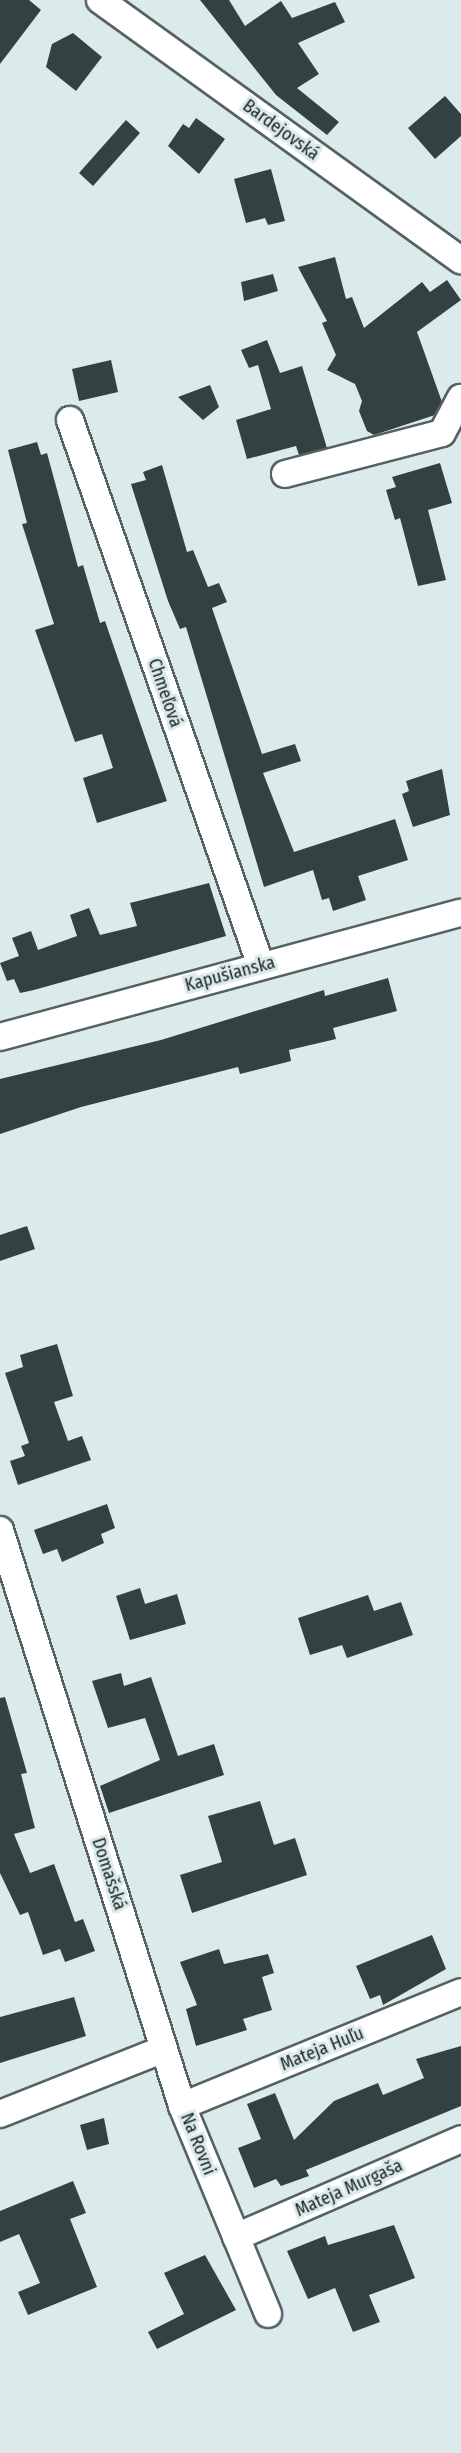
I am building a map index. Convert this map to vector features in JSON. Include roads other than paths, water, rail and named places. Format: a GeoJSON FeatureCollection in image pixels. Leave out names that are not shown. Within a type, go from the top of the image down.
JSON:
{"type":"FeatureCollection","features":[{"type":"Feature","properties":{"kind":"street","name":"Bardejovská"},"geometry":{"type":"LineString","coordinates":[[100,0],[461,260]]}},
{"type":"Feature","properties":{"kind":"street"},"geometry":{"type":"LineString","coordinates":[[285,474],[442,433],[461,398]]}},
{"type":"Feature","properties":{"kind":"street","name":"Chmeľová"},"geometry":{"type":"LineString","coordinates":[[70,420],[261,966]]}},
{"type":"Feature","properties":{"kind":"street","name":"Kapušianska"},"geometry":{"type":"LineString","coordinates":[[0,1037],[461,913]]}},
{"type":"Feature","properties":{"kind":"street","name":"Domašská"},"geometry":{"type":"LineString","coordinates":[[0,1530],[164,2049]]}},
{"type":"Feature","properties":{"kind":"street","name":"Mateja Huľu"},"geometry":{"type":"LineString","coordinates":[[182,2106],[461,1992]]}},
{"type":"Feature","properties":{"kind":"street"},"geometry":{"type":"LineString","coordinates":[[0,2114],[164,2049]]}},
{"type":"Feature","properties":{"kind":"street","name":"Na Rovni"},"geometry":{"type":"LineString","coordinates":[[164,2049],[182,2106],[268,2314]]}},
{"type":"Feature","properties":{"kind":"street","name":"Mateja Murgaša"},"geometry":{"type":"LineString","coordinates":[[236,2237],[461,2139]]}}]}
